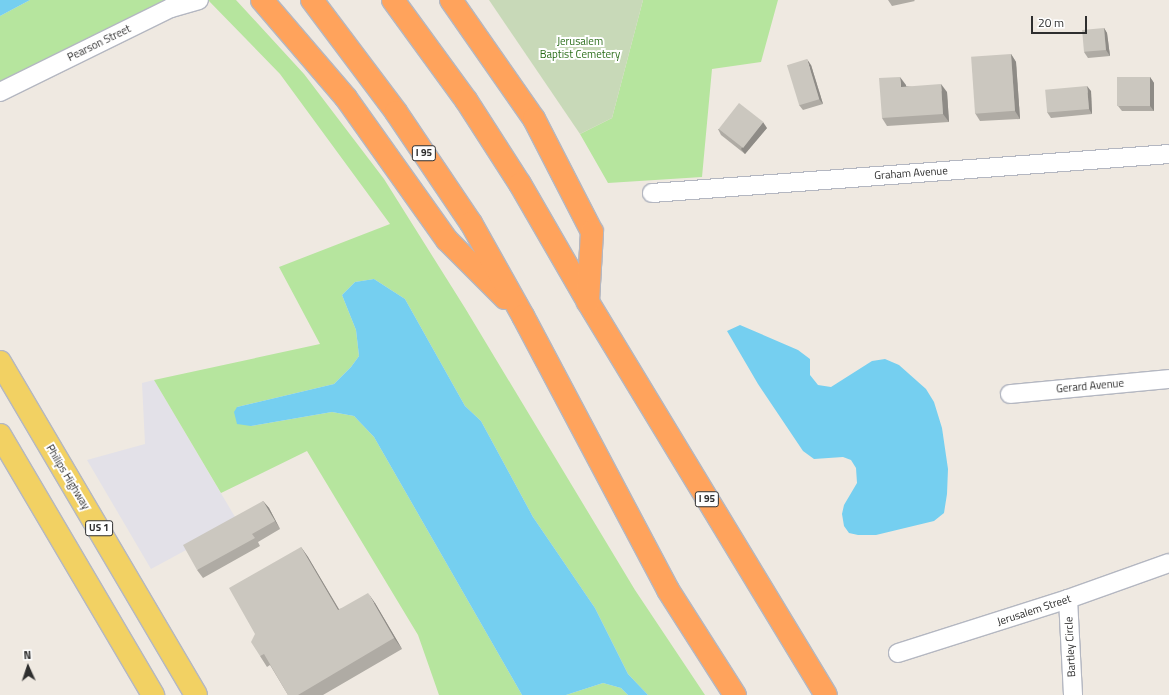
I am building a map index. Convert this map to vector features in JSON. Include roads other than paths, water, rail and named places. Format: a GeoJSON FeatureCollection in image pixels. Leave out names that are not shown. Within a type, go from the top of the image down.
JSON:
{"type":"FeatureCollection","features":[{"type":"Feature","properties":{"kind":"highway"},"geometry":{"type":"LineString","coordinates":[[262,0],[346,98],[447,240],[523,316]]}},
{"type":"Feature","properties":{"kind":"highway","name":"I 95"},"geometry":{"type":"LineString","coordinates":[[312,0],[396,112],[471,223],[523,316],[668,590],[735,695]]}},
{"type":"Feature","properties":{"kind":"highway","name":"I 95"},"geometry":{"type":"LineString","coordinates":[[393,0],[466,100],[520,184],[588,302],[826,695]]}},
{"type":"Feature","properties":{"kind":"highway"},"geometry":{"type":"LineString","coordinates":[[451,0],[534,119],[592,232],[588,302]]}},
{"type":"Feature","properties":{"kind":"main road","name":"Philips Highway"},"geometry":{"type":"LineString","coordinates":[[0,362],[196,695]]}},
{"type":"Feature","properties":{"kind":"main road"},"geometry":{"type":"LineString","coordinates":[[0,435],[153,695]]}},
{"type":"Feature","properties":{"kind":"street","name":"Pearson Street"},"geometry":{"type":"LineString","coordinates":[[0,92],[171,8],[199,0]]}},
{"type":"Feature","properties":{"kind":"street","name":"Graham Avenue"},"geometry":{"type":"LineString","coordinates":[[652,193],[1169,154]]}},
{"type":"Feature","properties":{"kind":"street","name":"Gerard Avenue"},"geometry":{"type":"LineString","coordinates":[[1010,394],[1169,378]]}},
{"type":"Feature","properties":{"kind":"street","name":"Jerusalem Street"},"geometry":{"type":"LineString","coordinates":[[898,653],[1068,599],[1169,563]]}},
{"type":"Feature","properties":{"kind":"street","name":"Bartley Circle"},"geometry":{"type":"LineString","coordinates":[[1068,599],[1073,695]]}},
{"type":"Feature","properties":{"kind":"water"},"geometry":{"type":"Polygon","coordinates":[[[0,0],[30,0],[0,16],[0,0]]]}},
{"type":"Feature","properties":{"kind":"water"},"geometry":{"type":"Polygon","coordinates":[[[374,279],[405,299],[465,406],[481,421],[533,517],[595,608],[628,674],[648,695],[628,695],[621,688],[603,683],[566,695],[522,695],[374,437],[354,416],[332,412],[251,426],[237,424],[234,412],[237,407],[334,384],[351,367],[359,356],[356,330],[342,295],[355,282],[374,279]]]}},
{"type":"Feature","properties":{"kind":"water"},"geometry":{"type":"Polygon","coordinates":[[[740,325],[798,350],[810,359],[810,375],[818,385],[831,387],[872,361],[885,359],[899,365],[926,389],[934,402],[942,428],[948,469],[947,494],[944,513],[934,521],[876,535],[858,535],[849,533],[844,526],[842,514],[844,505],[857,483],[856,468],[851,460],[843,457],[814,459],[803,451],[758,384],[727,331],[740,325]]]}},
{"type":"Feature","properties":{"kind":"park label","name":"Jerusalem Baptist Cemetery"},"geometry":{"type":"Point","coordinates":[580,48]}}]}
